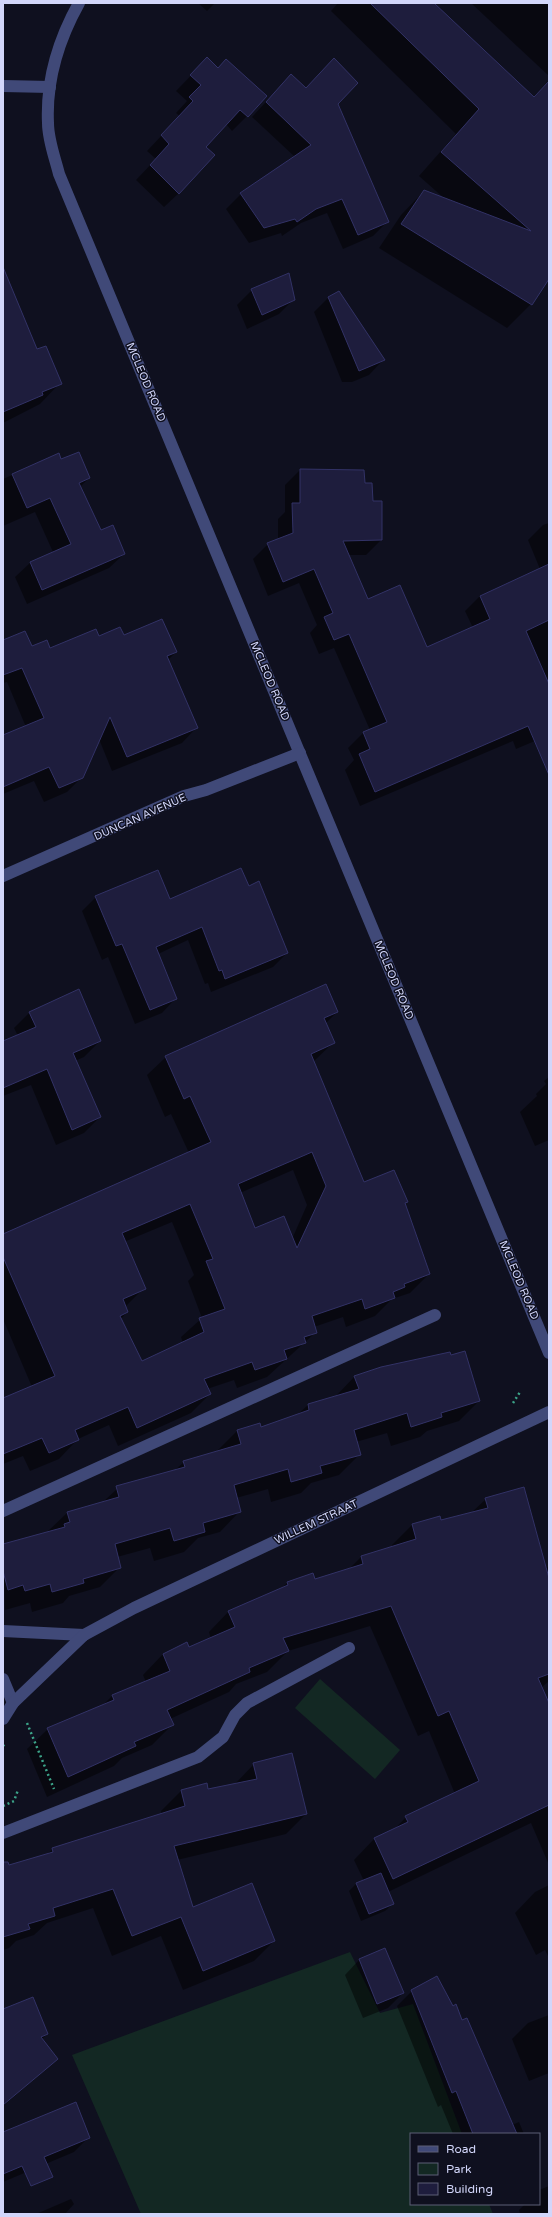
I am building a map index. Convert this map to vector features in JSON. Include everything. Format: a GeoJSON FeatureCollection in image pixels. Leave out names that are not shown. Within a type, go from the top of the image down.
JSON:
{"type":"FeatureCollection","features":[{"type":"Feature","properties":{"kind":"street","name":"MCLEOD ROAD"},"geometry":{"type":"LineString","coordinates":[[79,3],[61,40],[50,87],[48,124],[59,174],[549,1353]]}},
{"type":"Feature","properties":{"kind":"street"},"geometry":{"type":"LineString","coordinates":[[3,86],[50,87]]}},
{"type":"Feature","properties":{"kind":"street","name":"DUNCAN AVENUE"},"geometry":{"type":"LineString","coordinates":[[3,876],[184,796],[200,792],[300,753]]}},
{"type":"Feature","properties":{"kind":"street"},"geometry":{"type":"LineString","coordinates":[[3,1511],[435,1315]]}},
{"type":"Feature","properties":{"kind":"street","name":"WILLEM STRAAT"},"geometry":{"type":"LineString","coordinates":[[3,1719],[13,1703],[84,1635],[134,1608],[549,1412]]}},
{"type":"Feature","properties":{"kind":"street"},"geometry":{"type":"LineString","coordinates":[[3,1632],[84,1635]]}},
{"type":"Feature","properties":{"kind":"street"},"geometry":{"type":"LineString","coordinates":[[3,1833],[198,1757],[223,1737],[235,1715],[247,1703],[349,1648]]}},
{"type":"Feature","properties":{"kind":"street"},"geometry":{"type":"LineString","coordinates":[[3,1679],[13,1703]]}},
{"type":"Feature","properties":{"kind":"path"},"geometry":{"type":"LineString","coordinates":[[22,1722],[27,1723],[57,1795]]}},
{"type":"Feature","properties":{"kind":"path"},"geometry":{"type":"LineString","coordinates":[[3,1806],[14,1801],[18,1790]]}},
{"type":"Feature","properties":{"kind":"green space"},"geometry":{"type":"Polygon","coordinates":[[[320,1679],[400,1750],[375,1779],[295,1708],[320,1679]]]}},
{"type":"Feature","properties":{"kind":"green space"},"geometry":{"type":"Polygon","coordinates":[[[350,1952],[380,2013],[413,2004],[462,2133],[410,2133],[410,2205],[489,2205],[493,2214],[141,2214],[72,2055],[350,1952]]]}},
{"type":"Feature","properties":{"kind":"building"},"geometry":{"type":"Polygon","coordinates":[[[370,3],[434,3],[534,97],[549,81],[549,279],[532,305],[401,224],[424,190],[531,231],[441,152],[479,109],[370,3]]]}},
{"type":"Feature","properties":{"kind":"building"},"geometry":{"type":"Polygon","coordinates":[[[207,57],[218,68],[226,59],[267,96],[248,117],[240,110],[206,147],[215,155],[179,194],[150,165],[169,144],[161,135],[193,101],[189,97],[201,85],[190,75],[207,57]]]}},
{"type":"Feature","properties":{"kind":"building"},"geometry":{"type":"Polygon","coordinates":[[[334,58],[358,83],[338,104],[389,222],[358,235],[342,199],[316,209],[297,222],[295,219],[264,228],[240,193],[311,145],[266,102],[291,74],[306,88],[334,58]]]}},
{"type":"Feature","properties":{"kind":"building"},"geometry":{"type":"Polygon","coordinates":[[[3,267],[37,349],[46,346],[62,384],[42,392],[43,395],[3,412],[3,267]]]}},
{"type":"Feature","properties":{"kind":"building"},"geometry":{"type":"Polygon","coordinates":[[[289,273],[295,300],[262,315],[251,289],[289,273]]]}},
{"type":"Feature","properties":{"kind":"building"},"geometry":{"type":"Polygon","coordinates":[[[339,291],[385,360],[359,371],[328,297],[339,291]]]}},
{"type":"Feature","properties":{"kind":"building"},"geometry":{"type":"Polygon","coordinates":[[[79,452],[90,478],[79,483],[101,530],[113,525],[125,554],[42,590],[30,562],[71,544],[50,498],[27,508],[12,474],[59,453],[61,459],[79,452]]]}},
{"type":"Feature","properties":{"kind":"building"},"geometry":{"type":"Polygon","coordinates":[[[300,469],[364,470],[365,483],[372,483],[373,501],[382,501],[382,540],[343,541],[368,599],[400,585],[427,647],[490,619],[480,596],[549,564],[549,620],[526,631],[549,684],[549,775],[528,726],[375,792],[359,754],[370,749],[363,732],[387,722],[349,634],[334,640],[324,617],[333,613],[314,569],[283,582],[267,543],[293,533],[292,503],[300,503],[300,469]]]}},
{"type":"Feature","properties":{"kind":"building"},"geometry":{"type":"Polygon","coordinates":[[[162,619],[177,652],[167,656],[198,728],[127,757],[110,717],[83,778],[59,788],[49,767],[3,787],[3,735],[44,718],[22,668],[3,675],[3,640],[25,631],[32,646],[47,640],[50,648],[96,629],[99,636],[120,627],[124,635],[162,619]]]}},
{"type":"Feature","properties":{"kind":"building"},"geometry":{"type":"Polygon","coordinates":[[[241,868],[249,886],[259,881],[288,953],[225,979],[222,970],[219,971],[202,927],[156,947],[177,999],[150,1010],[122,944],[116,946],[95,896],[158,870],[170,899],[241,868]]]}},
{"type":"Feature","properties":{"kind":"building"},"geometry":{"type":"Polygon","coordinates":[[[326,984],[338,1012],[324,1018],[335,1043],[311,1054],[364,1182],[394,1170],[408,1202],[405,1203],[430,1274],[404,1284],[405,1287],[393,1292],[395,1298],[365,1309],[362,1299],[312,1316],[317,1333],[304,1337],[306,1343],[284,1350],[287,1359],[255,1370],[252,1362],[204,1379],[211,1394],[137,1428],[128,1407],[75,1430],[79,1440],[49,1453],[42,1438],[3,1454],[3,1398],[55,1376],[3,1257],[3,1234],[211,1142],[190,1096],[184,1099],[165,1056],[326,984]],[[312,1152],[238,1184],[255,1228],[284,1216],[297,1248],[326,1186],[312,1152]],[[190,1204],[122,1233],[146,1289],[123,1299],[128,1312],[120,1316],[142,1361],[204,1332],[199,1318],[225,1309],[206,1261],[213,1259],[190,1204]]]}},
{"type":"Feature","properties":{"kind":"building"},"geometry":{"type":"Polygon","coordinates":[[[79,989],[101,1041],[73,1053],[101,1117],[72,1130],[47,1069],[3,1088],[3,1041],[36,1027],[29,1012],[79,989]]]}},
{"type":"Feature","properties":{"kind":"building"},"geometry":{"type":"Polygon","coordinates":[[[465,1351],[480,1401],[441,1413],[442,1417],[411,1427],[407,1413],[354,1430],[361,1455],[320,1466],[322,1473],[291,1482],[288,1469],[234,1485],[241,1512],[203,1523],[205,1532],[174,1541],[170,1528],[115,1544],[121,1568],[83,1579],[84,1583],[52,1592],[50,1584],[25,1591],[23,1585],[8,1590],[3,1571],[3,1544],[65,1527],[64,1524],[70,1522],[67,1512],[119,1497],[116,1486],[185,1467],[183,1461],[241,1444],[237,1430],[260,1423],[261,1427],[309,1410],[308,1404],[359,1389],[354,1376],[381,1367],[450,1352],[451,1355],[465,1351]]]}},
{"type":"Feature","properties":{"kind":"building"},"geometry":{"type":"Polygon","coordinates":[[[524,1487],[549,1578],[549,1674],[538,1678],[549,1703],[549,1805],[393,1879],[374,1838],[408,1822],[405,1816],[479,1781],[449,1711],[438,1716],[391,1606],[283,1638],[289,1651],[249,1668],[250,1672],[167,1710],[174,1725],[134,1742],[136,1746],[68,1777],[47,1728],[114,1700],[112,1695],[170,1671],[163,1654],[187,1642],[189,1647],[235,1627],[228,1611],[288,1585],[287,1582],[313,1573],[315,1579],[363,1564],[361,1556],[416,1539],[412,1524],[440,1516],[441,1520],[488,1508],[485,1498],[524,1487]]]}},
{"type":"Feature","properties":{"kind":"building"},"geometry":{"type":"Polygon","coordinates":[[[292,1753],[307,1814],[174,1846],[193,1907],[252,1883],[275,1941],[203,1971],[181,1917],[132,1936],[113,1889],[53,1908],[55,1916],[28,1924],[30,1929],[3,1937],[3,1862],[8,1862],[9,1865],[53,1852],[52,1848],[185,1806],[181,1790],[207,1783],[208,1789],[257,1779],[253,1763],[292,1753]]]}},
{"type":"Feature","properties":{"kind":"building"},"geometry":{"type":"Polygon","coordinates":[[[381,1873],[394,1904],[369,1914],[356,1883],[381,1873]]]}},
{"type":"Feature","properties":{"kind":"building"},"geometry":{"type":"Polygon","coordinates":[[[385,1948],[404,1993],[377,2004],[359,1959],[385,1948]]]}},
{"type":"Feature","properties":{"kind":"building"},"geometry":{"type":"Polygon","coordinates":[[[437,1976],[453,2006],[456,2004],[462,2020],[467,2018],[517,2133],[473,2133],[456,2091],[452,2093],[411,1990],[437,1976]]]}},
{"type":"Feature","properties":{"kind":"building"},"geometry":{"type":"Polygon","coordinates":[[[33,1997],[48,2034],[41,2037],[58,2059],[3,2105],[3,2009],[33,1997]]]}},
{"type":"Feature","properties":{"kind":"building"},"geometry":{"type":"Polygon","coordinates":[[[76,2102],[90,2138],[44,2157],[53,2177],[31,2186],[22,2166],[3,2174],[3,2132],[76,2102]]]}}]}
